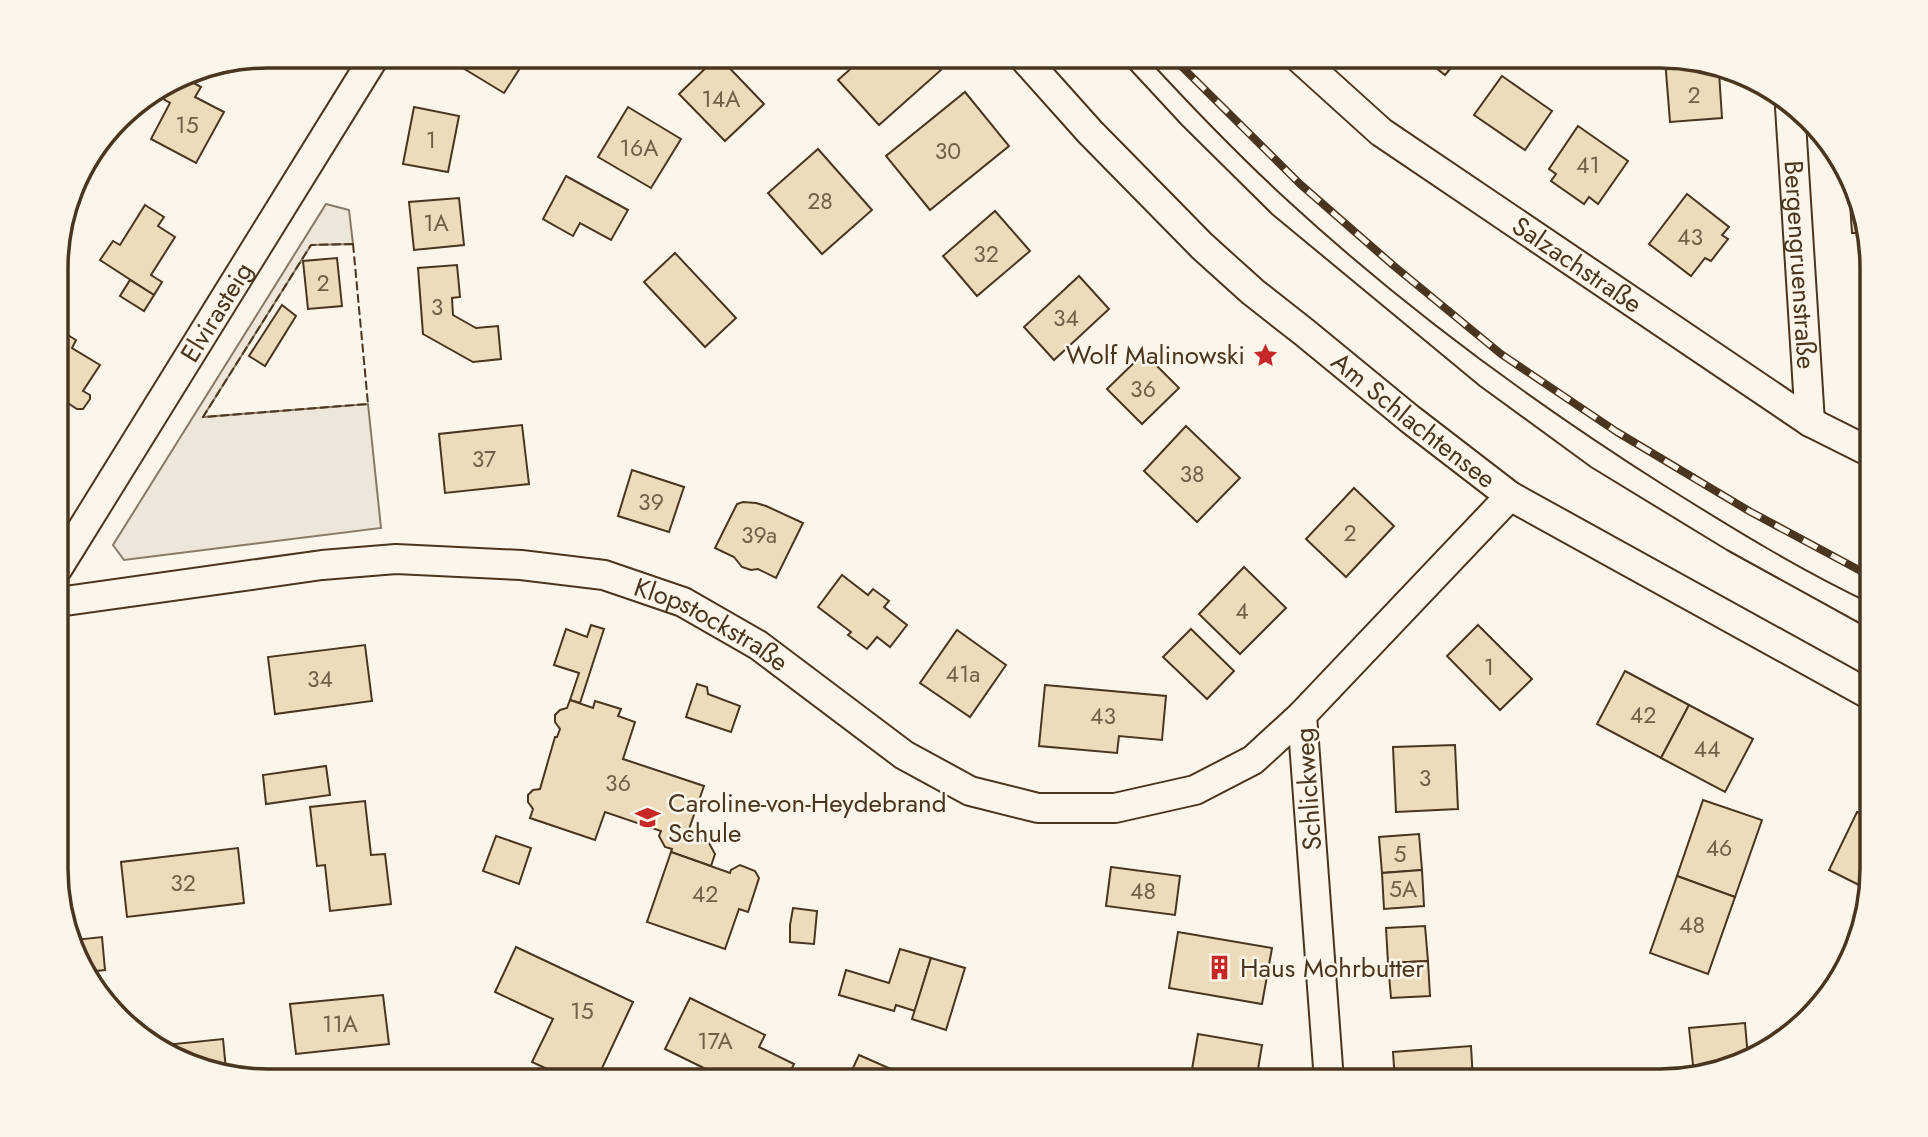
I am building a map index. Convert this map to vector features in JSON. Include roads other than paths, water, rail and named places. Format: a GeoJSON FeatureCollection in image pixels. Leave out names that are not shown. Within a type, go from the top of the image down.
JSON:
{"type":"FeatureCollection","features":[{"type":"Feature","properties":{"kind":"street","name":"Elvirasteig"},"geometry":{"type":"LineString","coordinates":[[68,552],[368,68]]}},
{"type":"Feature","properties":{"kind":"street","name":"Am Schlachtensee"},"geometry":{"type":"LineString","coordinates":[[1033,68],[1098,141],[1202,246],[1253,292],[1409,419],[1510,496],[1859,689]]}},
{"type":"Feature","properties":{"kind":"street","name":"Salzachstraße"},"geometry":{"type":"LineString","coordinates":[[1310,68],[1381,132],[1810,422],[1859,447]]}},
{"type":"Feature","properties":{"kind":"street","name":"Bergengruenstraße"},"geometry":{"type":"LineString","coordinates":[[1791,117],[1810,422]]}},
{"type":"Feature","properties":{"kind":"street","name":"Schlickweg"},"geometry":{"type":"LineString","coordinates":[[1328,1068],[1302,715],[1510,496]]}},
{"type":"Feature","properties":{"kind":"street","name":"Klopstockstraße"},"geometry":{"type":"LineString","coordinates":[[68,601],[322,565],[396,559],[521,565],[604,575],[682,602],[758,645],[904,755],[970,791],[1038,808],[1115,808],[1195,790],[1253,760],[1302,715]]}},
{"type":"Feature","properties":{"kind":"tram line"},"geometry":{"type":"LineString","coordinates":[[1129,68],[1272,214],[1480,386],[1591,467],[1727,550],[1859,623]]}},
{"type":"Feature","properties":{"kind":"tram line"},"geometry":{"type":"LineString","coordinates":[[1156,68],[1250,165],[1330,239],[1469,351],[1665,486],[1793,563],[1859,598]]}},
{"type":"Feature","properties":{"kind":"railway"},"geometry":{"type":"LineString","coordinates":[[1183,68],[1300,184],[1501,354],[1617,432],[1749,511],[1859,570]]}},
{"type":"Feature","properties":{"kind":"place","name":"Wolf Malinowski"},"geometry":{"type":"Point","coordinates":[1265,355]}},
{"type":"Feature","properties":{"kind":"place","name":"Caroline-von-Heydebrand Schule"},"geometry":{"type":"Point","coordinates":[648,818]}},
{"type":"Feature","properties":{"kind":"place","name":"Haus Mohrbutter"},"geometry":{"type":"Point","coordinates":[1220,968]}}]}
